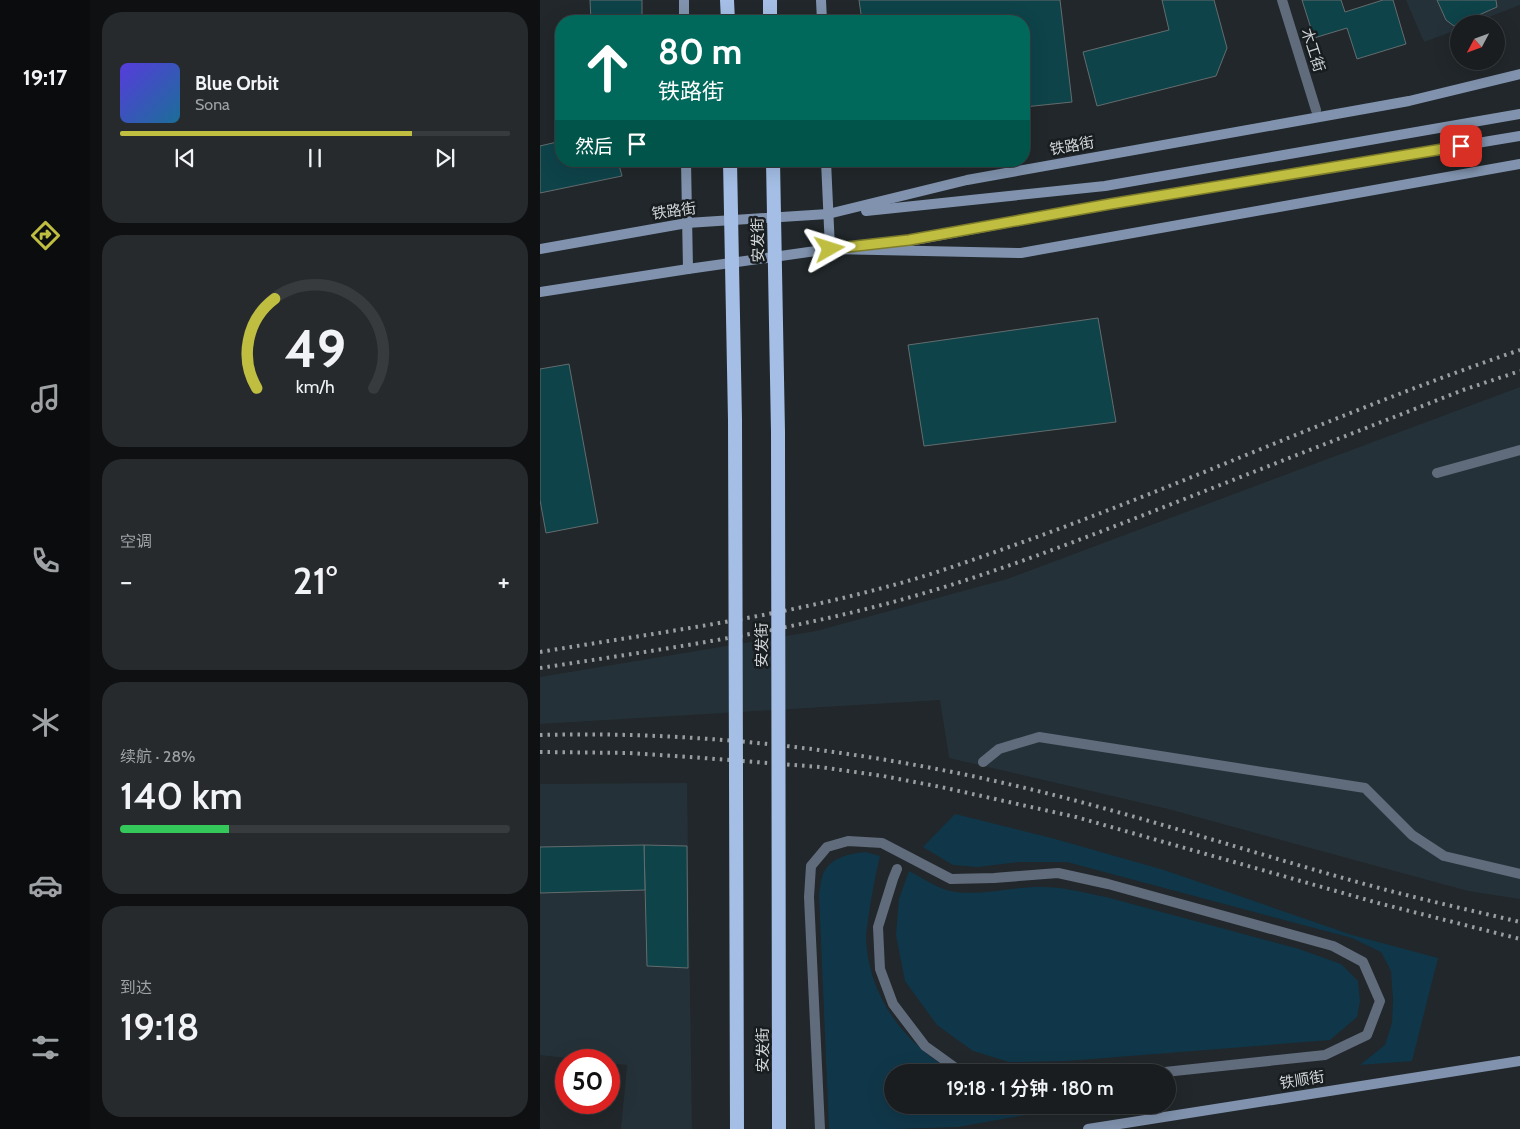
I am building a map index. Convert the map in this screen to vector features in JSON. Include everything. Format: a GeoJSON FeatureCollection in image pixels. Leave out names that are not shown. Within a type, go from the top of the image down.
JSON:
{"type":"FeatureCollection","features":[{"type":"Feature","properties":{"kind":"highway"},"geometry":{"type":"LineString","coordinates":[[727,0],[728,15]]}},
{"type":"Feature","properties":{"kind":"highway"},"geometry":{"type":"LineString","coordinates":[[770,0],[770,15]]}},
{"type":"Feature","properties":{"kind":"highway","name":"安发街"},"geometry":{"type":"LineString","coordinates":[[730,167],[735,430],[737,1129]]}},
{"type":"Feature","properties":{"kind":"highway","name":"安发街"},"geometry":{"type":"LineString","coordinates":[[773,167],[778,432],[779,1129]]}},
{"type":"Feature","properties":{"kind":"main road"},"geometry":{"type":"LineString","coordinates":[[684,0],[684,15]]}},
{"type":"Feature","properties":{"kind":"main road"},"geometry":{"type":"LineString","coordinates":[[821,0],[822,15]]}},
{"type":"Feature","properties":{"kind":"main road","name":"铁路街"},"geometry":{"type":"LineString","coordinates":[[540,249],[687,222],[828,214],[967,180],[1409,101],[1520,74]]}},
{"type":"Feature","properties":{"kind":"main road"},"geometry":{"type":"LineString","coordinates":[[828,214],[1105,186],[1520,114]]}},
{"type":"Feature","properties":{"kind":"main road"},"geometry":{"type":"LineString","coordinates":[[540,292],[688,269],[909,240],[1110,204],[1520,136]]}},
{"type":"Feature","properties":{"kind":"main road"},"geometry":{"type":"LineString","coordinates":[[830,249],[1021,253],[1520,164]]}},
{"type":"Feature","properties":{"kind":"main road"},"geometry":{"type":"LineString","coordinates":[[686,167],[688,269]]}},
{"type":"Feature","properties":{"kind":"main road"},"geometry":{"type":"LineString","coordinates":[[826,167],[830,249]]}},
{"type":"Feature","properties":{"kind":"main road","name":"铁顺街"},"geometry":{"type":"LineString","coordinates":[[1088,1129],[1520,1061]]}},
{"type":"Feature","properties":{"kind":"street","name":"木工街"},"geometry":{"type":"LineString","coordinates":[[1282,0],[1316,110]]}},
{"type":"Feature","properties":{"kind":"street"},"geometry":{"type":"LineString","coordinates":[[1437,473],[1520,450]]}},
{"type":"Feature","properties":{"kind":"street"},"geometry":{"type":"LineString","coordinates":[[983,762],[999,749],[1039,737],[1365,788],[1412,835],[1444,856],[1520,874]]}},
{"type":"Feature","properties":{"kind":"street"},"geometry":{"type":"LineString","coordinates":[[820,1129],[809,897],[811,866],[827,847],[848,841],[882,843],[951,879],[1058,873],[1108,884],[1333,946],[1363,962],[1380,1001],[1367,1035],[1325,1055],[1176,1071]]}},
{"type":"Feature","properties":{"kind":"street"},"geometry":{"type":"LineString","coordinates":[[897,869],[878,927],[880,969],[893,1004],[925,1046],[950,1064]]}},
{"type":"Feature","properties":{"kind":"shaded area"},"geometry":{"type":"Polygon","coordinates":[[[1406,0],[1520,0],[1520,5],[1494,15],[1450,15],[1450,32],[1424,42],[1406,0]]]}},
{"type":"Feature","properties":{"kind":"shaded area"},"geometry":{"type":"Polygon","coordinates":[[[1520,387],[1520,899],[1468,891],[1168,809],[949,758],[940,700],[540,724],[540,677],[816,631],[1007,579],[1520,387]]]}},
{"type":"Feature","properties":{"kind":"shaded area"},"geometry":{"type":"Polygon","coordinates":[[[687,783],[692,1129],[621,1129],[627,1065],[620,1064],[620,1049],[555,1049],[555,1057],[540,1055],[540,784],[687,783]]]}},
{"type":"Feature","properties":{"kind":"shaded area"},"geometry":{"type":"Polygon","coordinates":[[[955,814],[1055,839],[1164,870],[1352,935],[1438,958],[1412,1061],[1360,1065],[1385,1045],[1392,1023],[1391,971],[1381,952],[1352,938],[1067,862],[1019,862],[978,867],[953,865],[923,847],[955,814]]]}},
{"type":"Feature","properties":{"kind":"shaded area"},"geometry":{"type":"Polygon","coordinates":[[[865,852],[880,856],[866,936],[868,959],[874,980],[892,1017],[920,1048],[941,1064],[884,1064],[884,1114],[1030,1114],[958,1127],[829,1129],[819,894],[826,868],[836,860],[847,855],[865,852]]]}},
{"type":"Feature","properties":{"kind":"shaded area"},"geometry":{"type":"Polygon","coordinates":[[[909,871],[940,887],[961,893],[1031,887],[1058,888],[1082,892],[1299,949],[1341,964],[1358,981],[1360,1001],[1357,1017],[1330,1040],[1067,1061],[1009,1062],[973,1051],[937,1025],[905,981],[896,935],[899,899],[909,871]]]}},
{"type":"Feature","properties":{"kind":"building"},"geometry":{"type":"Polygon","coordinates":[[[590,0],[642,0],[642,15],[591,15],[590,0]]]}},
{"type":"Feature","properties":{"kind":"building"},"geometry":{"type":"Polygon","coordinates":[[[859,0],[1060,0],[1072,102],[1030,106],[1030,15],[861,15],[859,0]]]}},
{"type":"Feature","properties":{"kind":"building"},"geometry":{"type":"Polygon","coordinates":[[[1162,0],[1214,0],[1227,48],[1216,76],[1097,106],[1083,52],[1169,30],[1162,0]]]}},
{"type":"Feature","properties":{"kind":"building"},"geometry":{"type":"Polygon","coordinates":[[[1302,0],[1341,0],[1345,12],[1383,0],[1393,0],[1406,44],[1357,59],[1347,28],[1314,38],[1302,0]]]}},
{"type":"Feature","properties":{"kind":"building"},"geometry":{"type":"Polygon","coordinates":[[[1437,0],[1496,0],[1497,7],[1479,15],[1450,15],[1450,23],[1446,20],[1437,0]]]}},
{"type":"Feature","properties":{"kind":"building"},"geometry":{"type":"Polygon","coordinates":[[[555,142],[555,167],[620,167],[622,176],[540,193],[540,146],[555,142]]]}},
{"type":"Feature","properties":{"kind":"building"},"geometry":{"type":"Polygon","coordinates":[[[1098,318],[1116,422],[924,446],[908,345],[1098,318]]]}},
{"type":"Feature","properties":{"kind":"building"},"geometry":{"type":"Polygon","coordinates":[[[569,364],[598,523],[546,533],[540,500],[540,369],[569,364]]]}},
{"type":"Feature","properties":{"kind":"building"},"geometry":{"type":"Polygon","coordinates":[[[644,845],[687,846],[688,968],[647,966],[644,845]]]}},
{"type":"Feature","properties":{"kind":"building"},"geometry":{"type":"Polygon","coordinates":[[[644,845],[645,890],[540,893],[540,847],[644,845]]]}},
{"type":"Feature","properties":{"kind":"railway"},"geometry":{"type":"LineString","coordinates":[[540,652],[800,608],[920,577],[1085,519],[1333,420],[1520,350]]}},
{"type":"Feature","properties":{"kind":"railway"},"geometry":{"type":"LineString","coordinates":[[540,668],[762,632],[806,623],[893,602],[967,580],[1075,541],[1463,390],[1520,371]]}},
{"type":"Feature","properties":{"kind":"railway"},"geometry":{"type":"LineString","coordinates":[[540,735],[597,734],[711,739],[826,751],[939,769],[1093,805],[1334,876],[1520,922]]}},
{"type":"Feature","properties":{"kind":"railway"},"geometry":{"type":"LineString","coordinates":[[540,752],[629,753],[820,767],[941,787],[1076,817],[1378,903],[1520,939]]}},
{"type":"Feature","properties":{"kind":"route"},"geometry":{"type":"LineString","coordinates":[[830,249],[909,240],[1110,204],[1461,146]]}}]}
